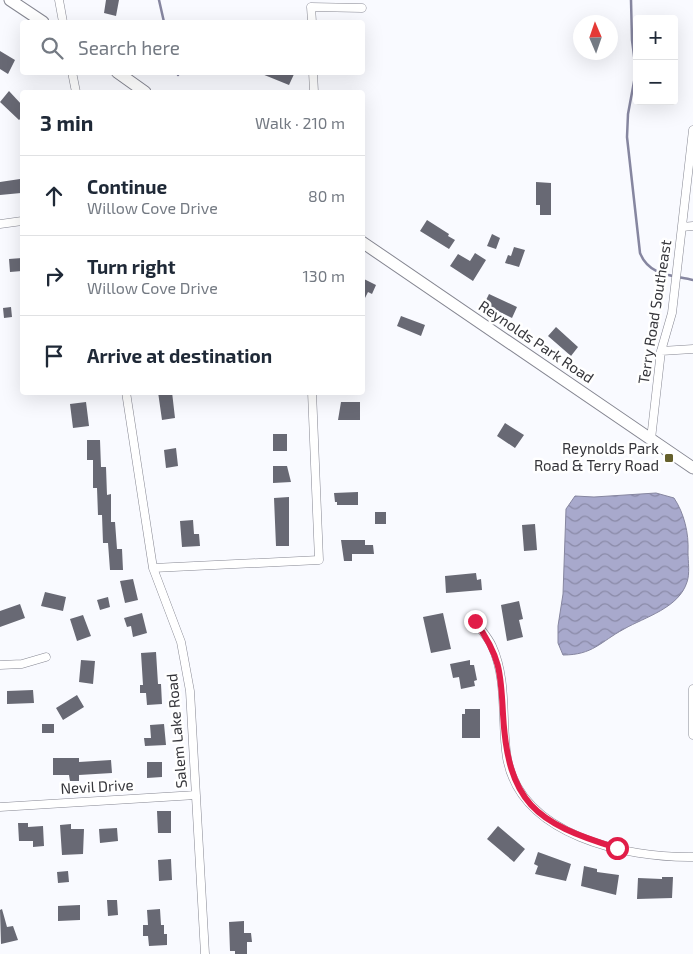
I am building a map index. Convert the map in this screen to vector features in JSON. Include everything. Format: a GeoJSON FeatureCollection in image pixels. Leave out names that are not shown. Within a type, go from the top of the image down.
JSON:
{"type":"FeatureCollection","features":[{"type":"Feature","properties":{"kind":"main road"},"geometry":{"type":"LineString","coordinates":[[10,0],[41,20]]}},
{"type":"Feature","properties":{"kind":"main road"},"geometry":{"type":"LineString","coordinates":[[121,75],[142,90]]}},
{"type":"Feature","properties":{"kind":"main road","name":"Reynolds Park Road"},"geometry":{"type":"LineString","coordinates":[[365,244],[693,468]]}},
{"type":"Feature","properties":{"kind":"street"},"geometry":{"type":"LineString","coordinates":[[59,0],[64,20]]}},
{"type":"Feature","properties":{"kind":"street"},"geometry":{"type":"LineString","coordinates":[[312,20],[311,7],[362,8]]}},
{"type":"Feature","properties":{"kind":"street"},"geometry":{"type":"LineString","coordinates":[[73,75],[76,90]]}},
{"type":"Feature","properties":{"kind":"street"},"geometry":{"type":"LineString","coordinates":[[313,75],[314,90]]}},
{"type":"Feature","properties":{"kind":"street","name":"Terry Road Southeast"},"geometry":{"type":"LineString","coordinates":[[651,439],[661,351],[672,313],[693,130]]}},
{"type":"Feature","properties":{"kind":"street"},"geometry":{"type":"LineString","coordinates":[[0,224],[20,221]]}},
{"type":"Feature","properties":{"kind":"street"},"geometry":{"type":"LineString","coordinates":[[682,227],[693,226]]}},
{"type":"Feature","properties":{"kind":"street"},"geometry":{"type":"LineString","coordinates":[[661,351],[693,349]]}},
{"type":"Feature","properties":{"kind":"street","name":"Salem Lake Road"},"geometry":{"type":"LineString","coordinates":[[126,395],[153,568],[181,642],[190,692],[205,954]]}},
{"type":"Feature","properties":{"kind":"street"},"geometry":{"type":"LineString","coordinates":[[153,568],[318,560],[312,395]]}},
{"type":"Feature","properties":{"kind":"street"},"geometry":{"type":"LineString","coordinates":[[475,621],[492,644],[501,671],[507,759],[515,783],[528,804],[552,822],[585,839],[638,853],[693,856]]}},
{"type":"Feature","properties":{"kind":"street"},"geometry":{"type":"LineString","coordinates":[[0,665],[22,664],[46,657]]}},
{"type":"Feature","properties":{"kind":"street"},"geometry":{"type":"LineString","coordinates":[[693,689],[693,735]]}},
{"type":"Feature","properties":{"kind":"street","name":"Nevil Drive"},"geometry":{"type":"LineString","coordinates":[[0,807],[196,795]]}},
{"type":"Feature","properties":{"kind":"water"},"geometry":{"type":"Polygon","coordinates":[[[656,493],[674,498],[681,510],[685,524],[688,538],[689,571],[683,591],[677,599],[660,611],[624,629],[596,647],[582,653],[563,655],[558,643],[558,626],[563,594],[566,509],[575,496],[594,497],[656,493]]]}},
{"type":"Feature","properties":{"kind":"building"},"geometry":{"type":"Polygon","coordinates":[[[106,0],[119,0],[116,16],[104,13],[106,0]]]}},
{"type":"Feature","properties":{"kind":"building"},"geometry":{"type":"Polygon","coordinates":[[[0,51],[15,60],[8,74],[0,69],[0,51]]]}},
{"type":"Feature","properties":{"kind":"building"},"geometry":{"type":"Polygon","coordinates":[[[264,75],[294,75],[289,85],[264,75]]]}},
{"type":"Feature","properties":{"kind":"building"},"geometry":{"type":"Polygon","coordinates":[[[9,91],[20,103],[20,119],[19,120],[0,102],[9,91]]]}},
{"type":"Feature","properties":{"kind":"building"},"geometry":{"type":"Polygon","coordinates":[[[20,179],[20,193],[0,195],[0,182],[20,179]]]}},
{"type":"Feature","properties":{"kind":"building"},"geometry":{"type":"Polygon","coordinates":[[[536,182],[551,183],[551,215],[540,215],[540,205],[536,205],[536,182]]]}},
{"type":"Feature","properties":{"kind":"building"},"geometry":{"type":"Polygon","coordinates":[[[427,220],[455,240],[449,249],[420,231],[427,220]]]}},
{"type":"Feature","properties":{"kind":"building"},"geometry":{"type":"Polygon","coordinates":[[[492,234],[500,238],[496,249],[487,246],[492,234]]]}},
{"type":"Feature","properties":{"kind":"building"},"geometry":{"type":"Polygon","coordinates":[[[514,247],[525,250],[519,267],[505,263],[508,255],[511,256],[514,247]]]}},
{"type":"Feature","properties":{"kind":"building"},"geometry":{"type":"Polygon","coordinates":[[[475,253],[486,260],[473,281],[450,266],[458,254],[470,261],[475,253]]]}},
{"type":"Feature","properties":{"kind":"building"},"geometry":{"type":"Polygon","coordinates":[[[20,258],[20,271],[10,272],[9,259],[20,258]]]}},
{"type":"Feature","properties":{"kind":"building"},"geometry":{"type":"Polygon","coordinates":[[[365,280],[376,285],[372,294],[368,292],[365,298],[365,280]]]}},
{"type":"Feature","properties":{"kind":"building"},"geometry":{"type":"Polygon","coordinates":[[[489,294],[517,307],[512,318],[484,304],[489,294]]]}},
{"type":"Feature","properties":{"kind":"building"},"geometry":{"type":"Polygon","coordinates":[[[11,307],[12,317],[4,318],[3,308],[11,307]]]}},
{"type":"Feature","properties":{"kind":"building"},"geometry":{"type":"Polygon","coordinates":[[[401,316],[425,325],[421,336],[397,326],[401,316]]]}},
{"type":"Feature","properties":{"kind":"building"},"geometry":{"type":"Polygon","coordinates":[[[556,327],[578,347],[571,356],[548,336],[556,327]]]}},
{"type":"Feature","properties":{"kind":"building"},"geometry":{"type":"Polygon","coordinates":[[[158,395],[172,395],[175,418],[162,420],[158,395]]]}},
{"type":"Feature","properties":{"kind":"building"},"geometry":{"type":"Polygon","coordinates":[[[86,402],[89,426],[73,428],[70,404],[86,402]]]}},
{"type":"Feature","properties":{"kind":"building"},"geometry":{"type":"Polygon","coordinates":[[[341,402],[360,402],[360,420],[338,420],[341,402]]]}},
{"type":"Feature","properties":{"kind":"building"},"geometry":{"type":"Polygon","coordinates":[[[505,423],[524,435],[515,448],[497,436],[505,423]]]}},
{"type":"Feature","properties":{"kind":"building"},"geometry":{"type":"Polygon","coordinates":[[[273,434],[287,434],[287,451],[273,451],[273,434]]]}},
{"type":"Feature","properties":{"kind":"building"},"geometry":{"type":"Polygon","coordinates":[[[87,440],[100,440],[101,467],[106,467],[107,495],[111,494],[111,522],[115,522],[117,549],[122,549],[123,570],[110,570],[108,543],[103,543],[102,515],[98,515],[97,488],[93,488],[93,460],[87,460],[87,440]]]}},
{"type":"Feature","properties":{"kind":"building"},"geometry":{"type":"Polygon","coordinates":[[[176,448],[178,466],[166,468],[164,450],[176,448]]]}},
{"type":"Feature","properties":{"kind":"building"},"geometry":{"type":"Polygon","coordinates":[[[273,466],[287,466],[291,482],[273,483],[273,466]]]}},
{"type":"Feature","properties":{"kind":"building"},"geometry":{"type":"Polygon","coordinates":[[[358,492],[358,505],[337,505],[337,502],[335,502],[334,493],[358,492]]]}},
{"type":"Feature","properties":{"kind":"building"},"geometry":{"type":"Polygon","coordinates":[[[289,497],[289,546],[276,546],[274,498],[289,497]]]}},
{"type":"Feature","properties":{"kind":"building"},"geometry":{"type":"Polygon","coordinates":[[[375,512],[386,512],[386,524],[375,524],[375,512]]]}},
{"type":"Feature","properties":{"kind":"building"},"geometry":{"type":"Polygon","coordinates":[[[193,520],[194,534],[199,534],[200,546],[182,547],[180,521],[193,520]]]}},
{"type":"Feature","properties":{"kind":"building"},"geometry":{"type":"Polygon","coordinates":[[[535,524],[537,550],[524,551],[522,525],[535,524]]]}},
{"type":"Feature","properties":{"kind":"building"},"geometry":{"type":"Polygon","coordinates":[[[341,540],[365,540],[365,545],[373,545],[374,554],[352,554],[352,561],[344,561],[341,540]]]}},
{"type":"Feature","properties":{"kind":"building"},"geometry":{"type":"Polygon","coordinates":[[[476,573],[477,580],[481,579],[482,590],[446,593],[445,576],[476,573]]]}},
{"type":"Feature","properties":{"kind":"building"},"geometry":{"type":"Polygon","coordinates":[[[133,579],[138,600],[125,603],[120,581],[133,579]]]}},
{"type":"Feature","properties":{"kind":"building"},"geometry":{"type":"Polygon","coordinates":[[[45,592],[66,597],[63,611],[41,606],[45,592]]]}},
{"type":"Feature","properties":{"kind":"building"},"geometry":{"type":"Polygon","coordinates":[[[108,597],[110,607],[100,610],[97,600],[108,597]]]}},
{"type":"Feature","properties":{"kind":"building"},"geometry":{"type":"Polygon","coordinates":[[[519,601],[523,619],[519,620],[523,637],[507,641],[501,605],[519,601]]]}},
{"type":"Feature","properties":{"kind":"building"},"geometry":{"type":"Polygon","coordinates":[[[20,604],[25,618],[0,627],[0,611],[20,604]]]}},
{"type":"Feature","properties":{"kind":"building"},"geometry":{"type":"Polygon","coordinates":[[[142,613],[147,633],[133,637],[131,626],[127,627],[124,618],[142,613]]]}},
{"type":"Feature","properties":{"kind":"building"},"geometry":{"type":"Polygon","coordinates":[[[443,613],[451,649],[431,653],[423,617],[443,613]]]}},
{"type":"Feature","properties":{"kind":"building"},"geometry":{"type":"Polygon","coordinates":[[[83,615],[91,636],[77,641],[70,619],[83,615]]]}},
{"type":"Feature","properties":{"kind":"building"},"geometry":{"type":"Polygon","coordinates":[[[156,652],[158,684],[161,684],[162,704],[147,705],[146,693],[140,693],[140,685],[143,685],[141,653],[156,652]]]}},
{"type":"Feature","properties":{"kind":"building"},"geometry":{"type":"Polygon","coordinates":[[[81,660],[95,661],[93,684],[79,682],[81,660]]]}},
{"type":"Feature","properties":{"kind":"building"},"geometry":{"type":"Polygon","coordinates":[[[470,660],[470,665],[474,665],[477,680],[474,681],[475,686],[461,689],[459,677],[453,678],[450,664],[470,660]]]}},
{"type":"Feature","properties":{"kind":"building"},"geometry":{"type":"Polygon","coordinates":[[[33,690],[34,703],[7,704],[7,691],[33,690]]]}},
{"type":"Feature","properties":{"kind":"building"},"geometry":{"type":"Polygon","coordinates":[[[77,695],[84,707],[63,720],[56,708],[77,695]]]}},
{"type":"Feature","properties":{"kind":"building"},"geometry":{"type":"Polygon","coordinates":[[[465,709],[480,709],[480,738],[462,738],[462,714],[465,714],[465,709]]]}},
{"type":"Feature","properties":{"kind":"building"},"geometry":{"type":"Polygon","coordinates":[[[42,724],[54,724],[54,733],[42,733],[42,724]]]}},
{"type":"Feature","properties":{"kind":"building"},"geometry":{"type":"Polygon","coordinates":[[[164,724],[166,745],[145,746],[144,738],[151,738],[150,725],[164,724]]]}},
{"type":"Feature","properties":{"kind":"building"},"geometry":{"type":"Polygon","coordinates":[[[53,758],[79,758],[79,762],[111,760],[112,773],[79,775],[79,781],[70,781],[69,775],[53,775],[53,758]]]}},
{"type":"Feature","properties":{"kind":"building"},"geometry":{"type":"Polygon","coordinates":[[[147,762],[162,762],[162,777],[147,778],[147,762]]]}},
{"type":"Feature","properties":{"kind":"building"},"geometry":{"type":"Polygon","coordinates":[[[157,811],[171,811],[171,833],[158,833],[157,811]]]}},
{"type":"Feature","properties":{"kind":"building"},"geometry":{"type":"Polygon","coordinates":[[[18,823],[28,823],[28,827],[43,826],[44,846],[33,847],[33,841],[19,841],[18,823]]]}},
{"type":"Feature","properties":{"kind":"building"},"geometry":{"type":"Polygon","coordinates":[[[71,824],[71,829],[84,829],[83,854],[62,855],[60,825],[71,824]]]}},
{"type":"Feature","properties":{"kind":"building"},"geometry":{"type":"Polygon","coordinates":[[[498,826],[525,849],[514,862],[487,839],[498,826]]]}},
{"type":"Feature","properties":{"kind":"building"},"geometry":{"type":"Polygon","coordinates":[[[117,828],[118,841],[100,843],[99,829],[117,828]]]}},
{"type":"Feature","properties":{"kind":"building"},"geometry":{"type":"Polygon","coordinates":[[[538,852],[571,864],[566,881],[535,874],[538,866],[534,864],[538,852]]]}},
{"type":"Feature","properties":{"kind":"building"},"geometry":{"type":"Polygon","coordinates":[[[171,859],[172,880],[159,881],[158,860],[171,859]]]}},
{"type":"Feature","properties":{"kind":"building"},"geometry":{"type":"Polygon","coordinates":[[[584,866],[597,869],[597,872],[619,875],[616,895],[581,886],[584,866]]]}},
{"type":"Feature","properties":{"kind":"building"},"geometry":{"type":"Polygon","coordinates":[[[68,871],[69,882],[58,883],[57,872],[68,871]]]}},
{"type":"Feature","properties":{"kind":"building"},"geometry":{"type":"Polygon","coordinates":[[[662,877],[673,877],[672,898],[637,899],[638,878],[662,879],[662,877]]]}},
{"type":"Feature","properties":{"kind":"building"},"geometry":{"type":"Polygon","coordinates":[[[107,900],[117,900],[118,915],[108,916],[107,900]]]}},
{"type":"Feature","properties":{"kind":"building"},"geometry":{"type":"Polygon","coordinates":[[[80,905],[80,920],[58,921],[58,906],[80,905]]]}},
{"type":"Feature","properties":{"kind":"building"},"geometry":{"type":"Polygon","coordinates":[[[2,909],[7,927],[13,926],[18,940],[1,944],[0,910],[2,909]]]}},
{"type":"Feature","properties":{"kind":"building"},"geometry":{"type":"Polygon","coordinates":[[[160,909],[161,925],[164,925],[164,934],[167,934],[167,945],[149,946],[148,936],[143,936],[143,925],[148,925],[147,910],[160,909]]]}},
{"type":"Feature","properties":{"kind":"building"},"geometry":{"type":"Polygon","coordinates":[[[244,921],[244,933],[251,933],[252,942],[247,942],[247,954],[235,954],[235,951],[230,951],[229,922],[244,921]]]}},
{"type":"Feature","properties":{"kind":"waterway"},"geometry":{"type":"LineString","coordinates":[[159,0],[164,20]]}},
{"type":"Feature","properties":{"kind":"waterway"},"geometry":{"type":"LineString","coordinates":[[631,0],[632,40],[636,71],[628,114],[627,137],[640,253],[644,261],[655,270],[693,280]]}},
{"type":"Feature","properties":{"kind":"place","name":"Reynolds Park Road & Terry Road"},"geometry":{"type":"Point","coordinates":[669,458]}},
{"type":"Feature","properties":{"kind":"route"},"geometry":{"type":"LineString","coordinates":[[475,621],[492,644],[501,671],[507,759],[510,772],[521,794],[528,804],[552,822],[585,839],[617,848]]}}]}
